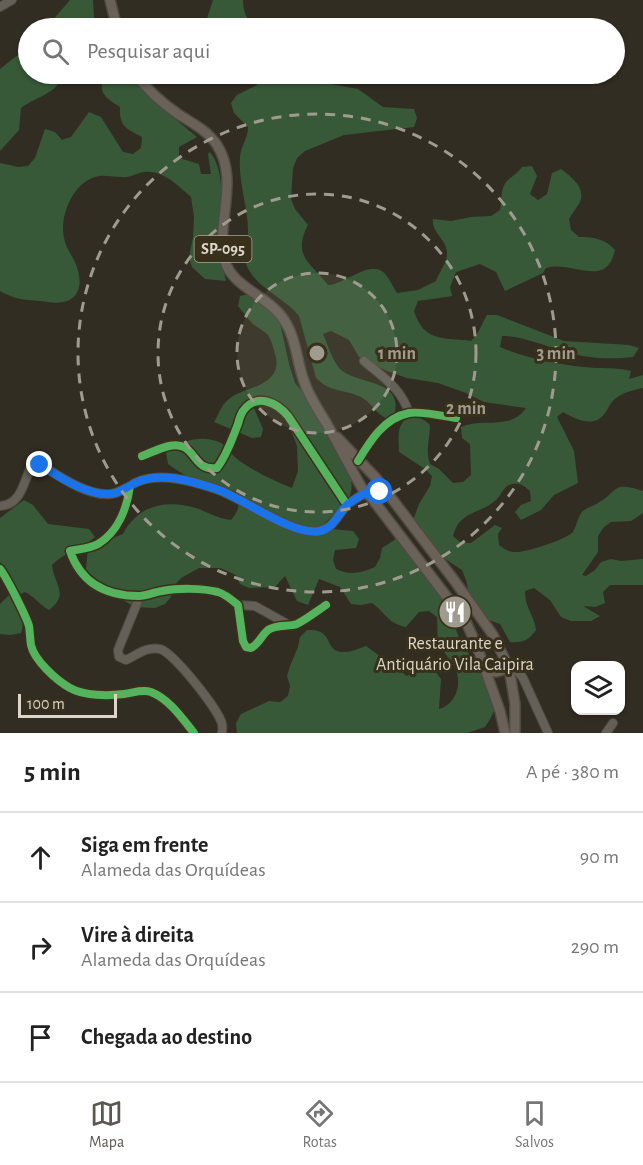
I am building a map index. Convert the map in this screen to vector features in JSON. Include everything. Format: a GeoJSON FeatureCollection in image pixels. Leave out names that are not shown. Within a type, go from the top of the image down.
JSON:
{"type":"FeatureCollection","features":[{"type":"Feature","properties":{"kind":"main road"},"geometry":{"type":"LineString","coordinates":[[110,0],[114,18]]}},
{"type":"Feature","properties":{"kind":"main road","name":"SP-095"},"geometry":{"type":"LineString","coordinates":[[143,84],[176,112],[206,132],[217,144],[223,156],[227,176],[222,245],[225,263],[237,281],[277,308],[288,325],[304,382],[365,492],[466,622],[500,711],[505,733]]}},
{"type":"Feature","properties":{"kind":"main road","name":"SP-095"},"geometry":{"type":"LineString","coordinates":[[329,428],[379,482],[493,635],[509,668],[515,704],[515,733]]}},
{"type":"Feature","properties":{"kind":"main road"},"geometry":{"type":"LineString","coordinates":[[368,477],[379,482],[380,492],[365,492],[363,480],[368,477]]}},
{"type":"Feature","properties":{"kind":"main road"},"geometry":{"type":"LineString","coordinates":[[485,670],[496,672],[509,668]]}},
{"type":"Feature","properties":{"kind":"street"},"geometry":{"type":"LineString","coordinates":[[0,7],[12,0]]}},
{"type":"Feature","properties":{"kind":"street"},"geometry":{"type":"LineString","coordinates":[[364,361],[391,382],[405,400],[409,413]]}},
{"type":"Feature","properties":{"kind":"street"},"geometry":{"type":"LineString","coordinates":[[142,456],[170,446],[181,446],[190,450],[202,467],[217,468],[224,458],[243,410],[255,402],[268,401],[279,406],[288,416],[347,505]]}},
{"type":"Feature","properties":{"kind":"street"},"geometry":{"type":"LineString","coordinates":[[358,461],[374,436],[387,423],[409,413],[456,418]]}},
{"type":"Feature","properties":{"kind":"street"},"geometry":{"type":"LineString","coordinates":[[0,506],[10,505],[16,501],[33,465],[40,465],[86,491],[110,495],[135,483],[150,479],[171,478],[217,489],[247,502],[282,523],[303,530],[320,531],[331,525],[347,505],[365,492]]}},
{"type":"Feature","properties":{"kind":"street"},"geometry":{"type":"LineString","coordinates":[[130,486],[128,502],[112,531],[98,544],[87,549],[70,551],[77,569],[94,585],[103,590],[140,596],[163,591],[219,592],[238,605],[255,606],[291,626]]}},
{"type":"Feature","properties":{"kind":"street"},"geometry":{"type":"LineString","coordinates":[[0,569],[29,625],[31,646],[36,660],[70,688],[98,695],[127,694],[138,690],[150,692],[164,700],[194,733]]}},
{"type":"Feature","properties":{"kind":"street"},"geometry":{"type":"LineString","coordinates":[[140,596],[118,650],[120,657],[126,660],[143,650],[159,648],[168,652],[178,660],[217,713],[222,723],[222,733]]}},
{"type":"Feature","properties":{"kind":"street"},"geometry":{"type":"LineString","coordinates":[[238,605],[243,641],[246,647],[251,648],[268,631],[300,622],[326,605]]}},
{"type":"Feature","properties":{"kind":"street"},"geometry":{"type":"LineString","coordinates":[[509,668],[517,670],[523,678],[548,733]]}},
{"type":"Feature","properties":{"kind":"street"},"geometry":{"type":"LineString","coordinates":[[606,733],[613,723]]}},
{"type":"Feature","properties":{"kind":"green space"},"geometry":{"type":"Polygon","coordinates":[[[70,0],[93,0],[94,18],[55,18],[70,0]]]}},
{"type":"Feature","properties":{"kind":"green space"},"geometry":{"type":"Polygon","coordinates":[[[213,0],[243,0],[247,18],[207,18],[213,0]]]}},
{"type":"Feature","properties":{"kind":"green space"},"geometry":{"type":"Polygon","coordinates":[[[18,55],[18,84],[59,84],[21,108],[19,130],[0,151],[0,69],[18,55]]]}},
{"type":"Feature","properties":{"kind":"green space"},"geometry":{"type":"Polygon","coordinates":[[[102,84],[140,84],[157,104],[197,137],[179,147],[179,158],[199,164],[201,174],[211,174],[208,154],[210,152],[216,162],[221,187],[220,253],[226,281],[205,279],[192,267],[189,258],[194,217],[191,197],[164,176],[144,172],[128,177],[99,176],[90,179],[82,184],[70,200],[63,229],[65,242],[77,267],[80,284],[71,299],[57,303],[24,300],[0,291],[0,163],[18,167],[28,166],[35,158],[45,129],[55,132],[62,140],[71,137],[89,112],[101,117],[123,152],[133,154],[141,148],[142,137],[122,123],[120,107],[104,94],[102,84]]]}},
{"type":"Feature","properties":{"kind":"green space"},"geometry":{"type":"Polygon","coordinates":[[[331,84],[358,89],[383,107],[414,109],[417,118],[414,127],[344,135],[305,151],[297,158],[293,168],[291,199],[295,209],[308,225],[302,244],[303,252],[305,258],[328,285],[371,269],[383,272],[397,293],[418,290],[436,281],[447,257],[447,249],[434,228],[433,219],[451,221],[491,216],[500,210],[505,184],[522,167],[532,166],[537,176],[530,194],[538,200],[547,194],[552,173],[561,169],[579,187],[580,202],[569,219],[571,230],[579,237],[603,241],[615,250],[611,262],[604,269],[587,271],[567,267],[546,268],[543,273],[505,291],[496,272],[480,264],[456,272],[450,287],[452,296],[418,301],[414,311],[423,329],[429,334],[444,338],[471,341],[487,315],[497,315],[564,341],[629,345],[639,348],[633,357],[597,358],[570,353],[525,339],[502,336],[500,347],[531,357],[573,366],[631,371],[629,379],[643,375],[643,388],[616,398],[601,418],[596,421],[585,421],[563,412],[557,417],[574,451],[578,483],[554,495],[541,510],[521,520],[515,512],[521,505],[531,501],[530,491],[520,484],[509,485],[492,503],[461,521],[453,536],[461,543],[471,543],[495,525],[502,528],[498,534],[499,545],[510,551],[520,552],[568,536],[585,509],[598,503],[617,488],[626,487],[643,491],[643,513],[631,521],[611,522],[604,527],[598,536],[598,552],[582,575],[586,576],[601,562],[611,559],[621,561],[643,559],[643,585],[610,585],[603,592],[605,603],[595,607],[583,606],[600,616],[591,621],[571,621],[561,617],[550,600],[534,588],[525,591],[526,602],[536,630],[525,640],[510,642],[500,624],[481,617],[470,600],[462,570],[418,541],[412,533],[412,523],[419,504],[430,486],[432,476],[399,452],[399,431],[404,421],[416,417],[430,425],[428,449],[430,464],[439,469],[453,483],[463,482],[471,475],[470,444],[462,438],[461,427],[512,419],[526,408],[484,402],[438,383],[407,378],[387,371],[359,357],[349,340],[331,331],[323,334],[332,357],[340,369],[386,389],[393,395],[396,403],[394,415],[387,419],[361,397],[327,386],[316,378],[299,316],[254,277],[245,261],[248,225],[240,167],[248,127],[234,113],[231,103],[237,95],[257,85],[331,84]]]}},
{"type":"Feature","properties":{"kind":"green space"},"geometry":{"type":"Polygon","coordinates":[[[250,294],[275,315],[280,323],[295,383],[308,398],[349,472],[350,496],[325,523],[332,529],[353,531],[359,539],[356,548],[335,550],[333,560],[336,569],[351,573],[370,569],[375,567],[382,548],[396,539],[406,544],[452,610],[461,642],[492,685],[496,705],[485,727],[467,733],[237,733],[236,723],[241,714],[269,701],[280,702],[288,696],[290,686],[287,676],[300,637],[307,630],[322,633],[339,652],[349,652],[366,646],[407,676],[425,666],[435,671],[441,679],[439,709],[445,706],[457,692],[458,679],[454,666],[439,643],[437,617],[429,611],[419,612],[406,627],[391,620],[372,603],[351,604],[340,587],[319,579],[308,605],[297,601],[285,576],[275,587],[249,588],[240,584],[236,575],[220,568],[199,568],[181,578],[165,604],[155,608],[134,607],[90,578],[86,569],[88,548],[123,534],[137,516],[154,507],[185,505],[217,517],[231,520],[234,517],[239,503],[236,492],[200,483],[168,464],[166,453],[183,443],[196,439],[219,442],[250,468],[292,488],[298,471],[297,446],[288,422],[273,405],[257,401],[253,406],[263,429],[261,437],[252,438],[214,422],[226,401],[268,380],[276,367],[276,357],[268,335],[253,324],[238,306],[240,296],[250,294]]]}},
{"type":"Feature","properties":{"kind":"green space"},"geometry":{"type":"Polygon","coordinates":[[[24,500],[33,505],[48,524],[89,529],[95,537],[52,565],[60,594],[55,604],[49,610],[25,592],[16,596],[15,606],[23,622],[21,633],[0,634],[0,604],[10,594],[7,572],[0,562],[0,518],[24,500]]]}},
{"type":"Feature","properties":{"kind":"cycle path"},"geometry":{"type":"LineString","coordinates":[[142,456],[178,445],[190,451],[202,465],[217,468],[224,458],[243,411],[254,402],[267,402],[278,407],[288,416],[347,505]]}},
{"type":"Feature","properties":{"kind":"cycle path"},"geometry":{"type":"LineString","coordinates":[[358,461],[379,431],[400,416],[419,413],[456,418]]}},
{"type":"Feature","properties":{"kind":"cycle path"},"geometry":{"type":"LineString","coordinates":[[130,486],[124,511],[111,533],[95,546],[70,551],[81,572],[96,586],[116,593],[142,596],[183,589],[221,593],[238,605],[243,641],[246,647],[251,648],[271,628],[297,624],[326,605]]}},
{"type":"Feature","properties":{"kind":"cycle path"},"geometry":{"type":"LineString","coordinates":[[0,569],[27,621],[31,645],[36,657],[58,680],[76,691],[89,694],[151,692],[169,704],[194,733]]}},
{"type":"Feature","properties":{"kind":"place","name":"Restaurante e Antiquário Vila Caipira"},"geometry":{"type":"Point","coordinates":[455,612]}},
{"type":"Feature","properties":{"kind":"route"},"geometry":{"type":"LineString","coordinates":[[40,465],[86,491],[110,495],[135,483],[150,479],[171,478],[217,489],[247,502],[282,523],[303,530],[320,531],[331,525],[347,505],[365,493],[375,496],[380,492]]}}]}
